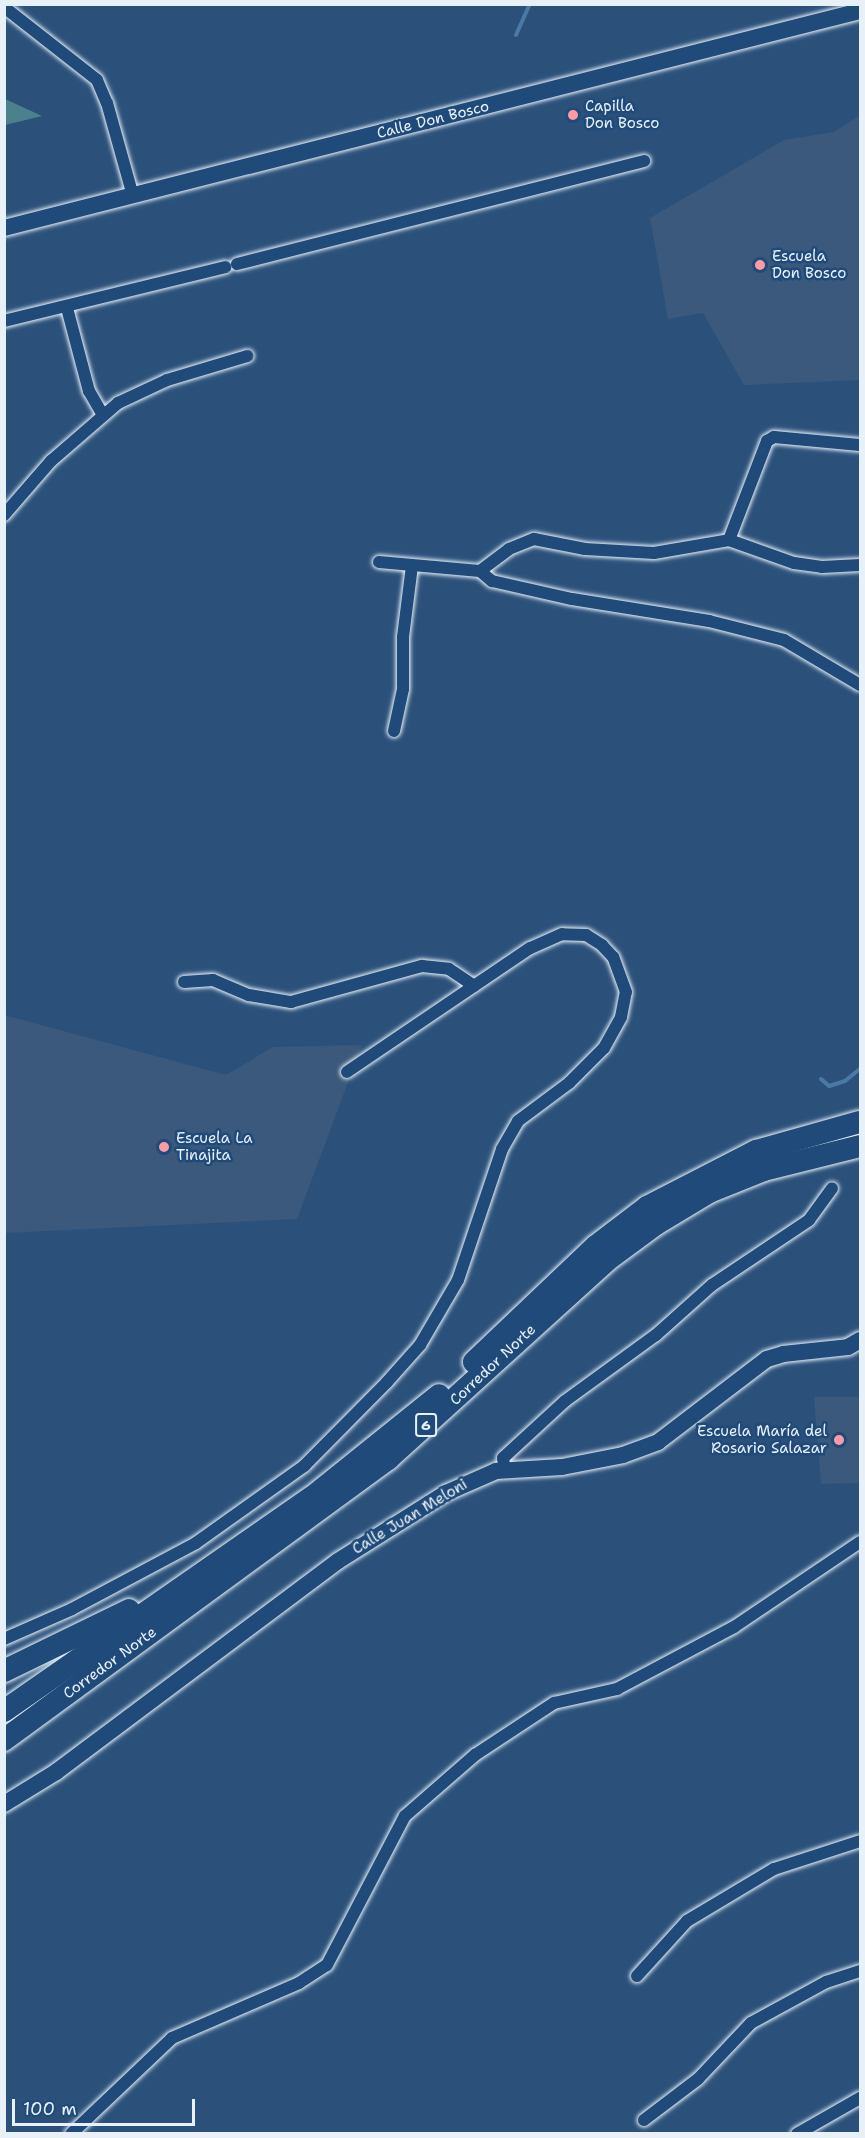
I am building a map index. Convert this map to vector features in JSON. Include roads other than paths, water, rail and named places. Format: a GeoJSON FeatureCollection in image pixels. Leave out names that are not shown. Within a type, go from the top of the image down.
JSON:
{"type":"FeatureCollection","features":[{"type":"Feature","properties":{"kind":"highway","name":"Corredor Norte"},"geometry":{"type":"LineString","coordinates":[[4,1711],[311,1498],[440,1394],[596,1246],[647,1207],[756,1151],[861,1122]]}},
{"type":"Feature","properties":{"kind":"highway","name":"Corredor Norte"},"geometry":{"type":"LineString","coordinates":[[4,1740],[388,1459],[606,1261],[656,1224],[709,1192],[764,1170],[861,1146]]}},
{"type":"Feature","properties":{"kind":"highway"},"geometry":{"type":"LineString","coordinates":[[4,1671],[195,1577]]}},
{"type":"Feature","properties":{"kind":"main road","name":"Calle Don Bosco"},"geometry":{"type":"LineString","coordinates":[[4,228],[861,11]]}},
{"type":"Feature","properties":{"kind":"main road","name":"Calle Juan Meloni"},"geometry":{"type":"LineString","coordinates":[[4,1804],[56,1772],[338,1561],[446,1493],[470,1481],[505,1471],[562,1467],[623,1455],[657,1442],[766,1359],[848,1347],[861,1340]]}},
{"type":"Feature","properties":{"kind":"street"},"geometry":{"type":"LineString","coordinates":[[4,7],[97,80],[107,103],[133,196]]}},
{"type":"Feature","properties":{"kind":"street"},"geometry":{"type":"LineString","coordinates":[[4,321],[68,308],[644,161]]}},
{"type":"Feature","properties":{"kind":"street"},"geometry":{"type":"LineString","coordinates":[[68,308],[89,391],[103,415]]}},
{"type":"Feature","properties":{"kind":"street"},"geometry":{"type":"LineString","coordinates":[[4,514],[51,461],[118,403],[167,380],[246,356]]}},
{"type":"Feature","properties":{"kind":"street"},"geometry":{"type":"LineString","coordinates":[[729,540],[767,441],[774,437],[861,445]]}},
{"type":"Feature","properties":{"kind":"street"},"geometry":{"type":"LineString","coordinates":[[480,571],[509,549],[534,538],[585,549],[654,553],[729,540],[794,563],[822,567],[861,564]]}},
{"type":"Feature","properties":{"kind":"street"},"geometry":{"type":"LineString","coordinates":[[379,562],[480,571],[492,581],[709,621],[784,640],[861,685]]}},
{"type":"Feature","properties":{"kind":"street"},"geometry":{"type":"LineString","coordinates":[[394,731],[403,689],[403,637],[412,566]]}},
{"type":"Feature","properties":{"kind":"street"},"geometry":{"type":"LineString","coordinates":[[4,1639],[72,1609],[196,1543],[304,1466],[420,1345],[458,1280],[502,1149],[519,1121],[569,1083],[604,1048],[621,1017],[626,992],[613,957],[602,945],[586,935],[562,934],[530,948],[347,1072]]}},
{"type":"Feature","properties":{"kind":"street"},"geometry":{"type":"LineString","coordinates":[[184,982],[213,980],[249,995],[291,1002],[422,966],[449,969],[474,986]]}},
{"type":"Feature","properties":{"kind":"street"},"geometry":{"type":"LineString","coordinates":[[505,1471],[503,1458],[565,1401],[656,1335],[712,1284],[809,1220],[832,1188]]}},
{"type":"Feature","properties":{"kind":"street"},"geometry":{"type":"LineString","coordinates":[[71,2133],[171,2038],[300,1983],[327,1965],[405,1816],[475,1755],[554,1703],[617,1689],[734,1627],[861,1542]]}},
{"type":"Feature","properties":{"kind":"street"},"geometry":{"type":"LineString","coordinates":[[637,1976],[687,1921],[774,1869],[861,1841]]}},
{"type":"Feature","properties":{"kind":"street"},"geometry":{"type":"LineString","coordinates":[[644,2120],[698,2079],[751,2023],[826,1982],[861,1971]]}},
{"type":"Feature","properties":{"kind":"street"},"geometry":{"type":"LineString","coordinates":[[797,2133],[861,2098]]}},
{"type":"Feature","properties":{"kind":"waterway"},"geometry":{"type":"LineString","coordinates":[[516,35],[530,4]]}},
{"type":"Feature","properties":{"kind":"waterway"},"geometry":{"type":"LineString","coordinates":[[821,1079],[829,1086],[845,1081],[860,1069]]}},
{"type":"Feature","properties":{"kind":"place","name":"Capilla Don Bosco"},"geometry":{"type":"Point","coordinates":[573,115]}},
{"type":"Feature","properties":{"kind":"place","name":"Escuela Don Bosco"},"geometry":{"type":"Point","coordinates":[760,265]}},
{"type":"Feature","properties":{"kind":"place","name":"Escuela La Tinajita"},"geometry":{"type":"Point","coordinates":[164,1147]}},
{"type":"Feature","properties":{"kind":"place","name":"Escuela María del Rosario Salazar"},"geometry":{"type":"Point","coordinates":[839,1440]}}]}
